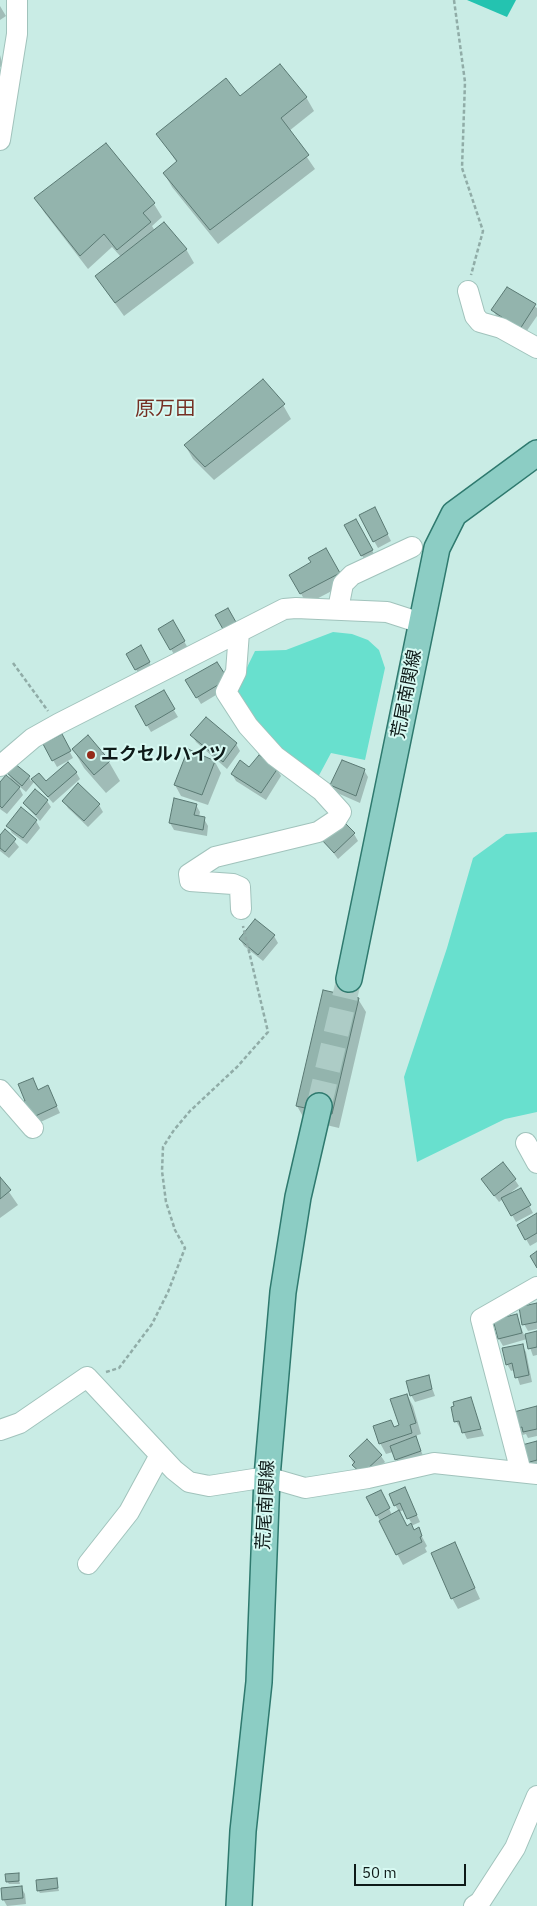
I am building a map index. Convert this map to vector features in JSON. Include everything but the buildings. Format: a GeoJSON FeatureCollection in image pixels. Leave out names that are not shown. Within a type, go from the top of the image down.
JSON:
{"type":"FeatureCollection","features":[{"type":"Feature","properties":{"kind":"main road","name":"荒尾南関線"},"geometry":{"type":"LineString","coordinates":[[349,979],[437,548],[454,514],[537,453]]}},
{"type":"Feature","properties":{"kind":"main road","name":"荒尾南関線"},"geometry":{"type":"LineString","coordinates":[[239,1906],[243,1831],[259,1682],[267,1476],[283,1292],[298,1197],[319,1106]]}},
{"type":"Feature","properties":{"kind":"street"},"geometry":{"type":"LineString","coordinates":[[0,140],[18,34],[17,0]]}},
{"type":"Feature","properties":{"kind":"street"},"geometry":{"type":"LineString","coordinates":[[468,291],[475,316],[480,322],[501,328],[537,348]]}},
{"type":"Feature","properties":{"kind":"street"},"geometry":{"type":"LineString","coordinates":[[338,609],[343,584],[352,575],[412,547]]}},
{"type":"Feature","properties":{"kind":"street"},"geometry":{"type":"LineString","coordinates":[[0,766],[33,738],[58,724],[284,610],[338,609],[387,612],[421,623]]}},
{"type":"Feature","properties":{"kind":"street"},"geometry":{"type":"LineString","coordinates":[[239,632],[236,672],[226,692],[248,726],[275,756],[322,791],[341,812],[336,820],[318,832],[215,858],[190,874],[190,881],[233,884],[240,887],[241,909]]}},
{"type":"Feature","properties":{"kind":"street"},"geometry":{"type":"LineString","coordinates":[[0,1090],[33,1128]]}},
{"type":"Feature","properties":{"kind":"street"},"geometry":{"type":"LineString","coordinates":[[526,1143],[537,1163]]}},
{"type":"Feature","properties":{"kind":"street"},"geometry":{"type":"LineString","coordinates":[[0,1430],[20,1423],[87,1377],[174,1470],[189,1482],[209,1486],[267,1476],[304,1488],[368,1478],[434,1463],[529,1473],[481,1319],[537,1287]]}},
{"type":"Feature","properties":{"kind":"street"},"geometry":{"type":"LineString","coordinates":[[88,1564],[129,1512],[160,1455]]}},
{"type":"Feature","properties":{"kind":"street"},"geometry":{"type":"LineString","coordinates":[[481,1905],[515,1848],[537,1796]]}},
{"type":"Feature","properties":{"kind":"path"},"geometry":{"type":"LineString","coordinates":[[454,0],[464,82],[462,168],[483,231],[473,263],[468,291]]}},
{"type":"Feature","properties":{"kind":"path"},"geometry":{"type":"LineString","coordinates":[[13,663],[58,724]]}},
{"type":"Feature","properties":{"kind":"path"},"geometry":{"type":"LineString","coordinates":[[87,1377],[119,1368],[152,1324],[168,1292],[185,1248],[175,1230],[166,1202],[162,1171],[163,1147],[190,1111],[237,1067],[268,1032],[244,936],[241,909]]}},
{"type":"Feature","properties":{"kind":"shaded area"},"geometry":{"type":"Polygon","coordinates":[[[467,0],[516,0],[507,17],[467,0]]]}},
{"type":"Feature","properties":{"kind":"shaded area"},"geometry":{"type":"Polygon","coordinates":[[[333,632],[352,634],[368,640],[379,650],[385,668],[365,760],[331,753],[316,781],[271,747],[235,692],[255,651],[286,650],[333,632]]]}},
{"type":"Feature","properties":{"kind":"shaded area"},"geometry":{"type":"Polygon","coordinates":[[[537,832],[537,1112],[505,1119],[417,1162],[404,1077],[447,948],[473,858],[506,834],[537,832]]]}},
{"type":"Feature","properties":{"kind":"tunnel"},"geometry":{"type":"LineString","coordinates":[[319,1106],[349,979]]}},
{"type":"Feature","properties":{"kind":"place","name":"エクセルハイツ"},"geometry":{"type":"Point","coordinates":[91,755]}},
{"type":"Feature","properties":{"kind":"district","name":"原万田"},"geometry":{"type":"Point","coordinates":[165,409]}}]}
